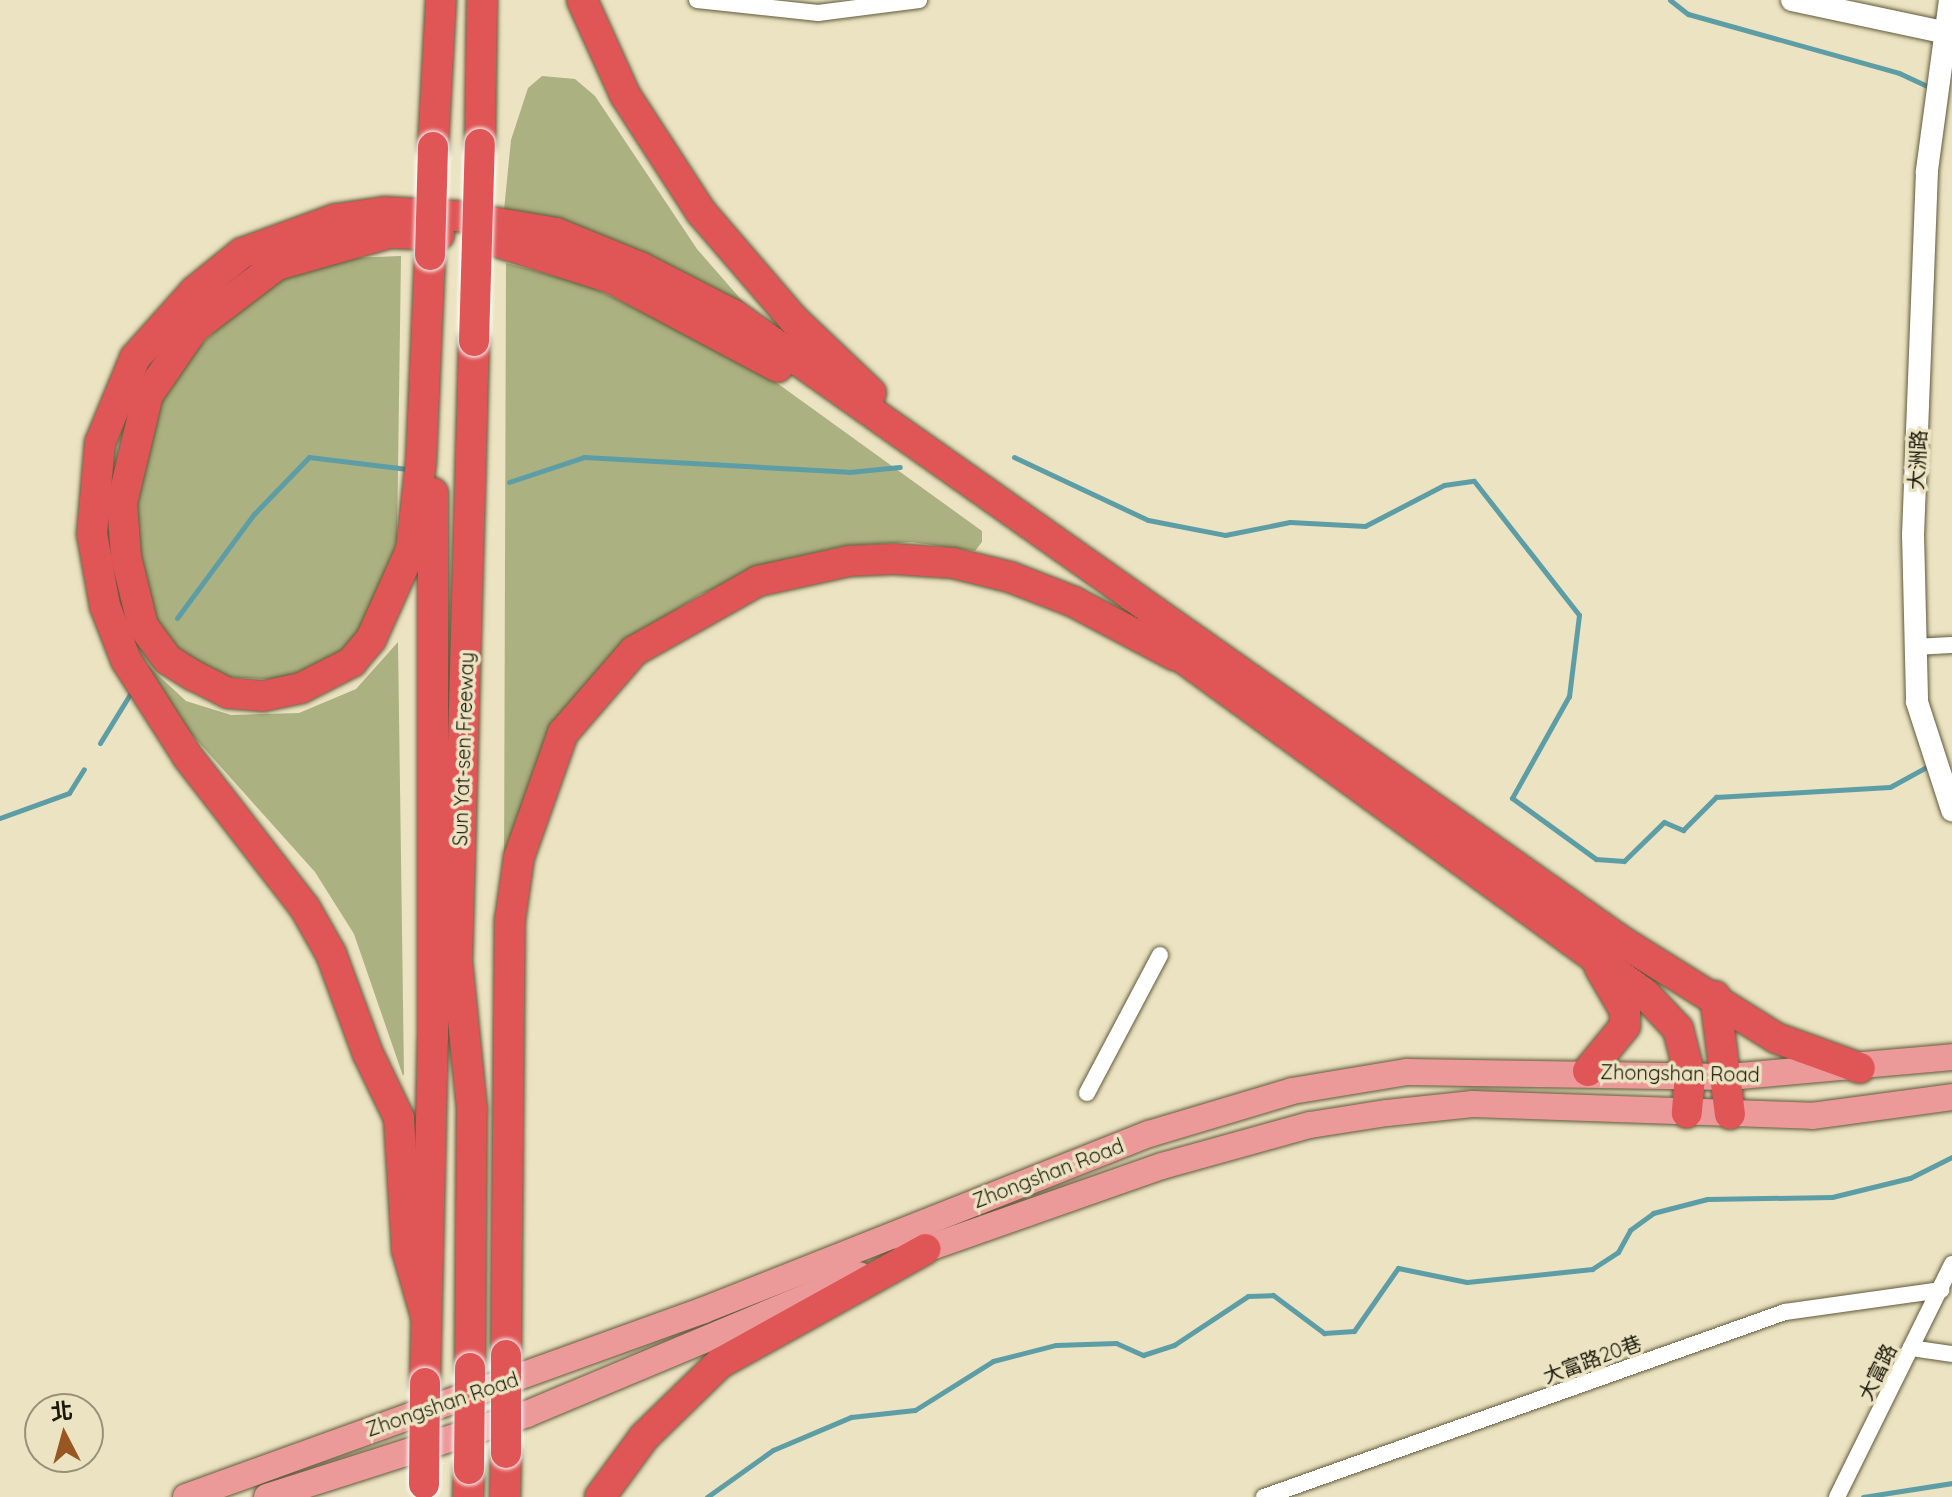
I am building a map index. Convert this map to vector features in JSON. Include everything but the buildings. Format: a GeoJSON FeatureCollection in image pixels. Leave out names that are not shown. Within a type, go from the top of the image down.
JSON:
{"type":"FeatureCollection","features":[{"type":"Feature","properties":{"kind":"highway","name":"Sun Yat-sen Freeway"},"geometry":{"type":"LineString","coordinates":[[424,1490],[433,1023],[430,255],[441,0]]}},
{"type":"Feature","properties":{"kind":"highway","name":"Sun Yat-sen Freeway"},"geometry":{"type":"LineString","coordinates":[[469,1483],[472,1109],[457,962],[482,0]]}},
{"type":"Feature","properties":{"kind":"highway"},"geometry":{"type":"LineString","coordinates":[[582,0],[625,95],[701,212],[794,320],[925,449]]}},
{"type":"Feature","properties":{"kind":"highway"},"geometry":{"type":"LineString","coordinates":[[426,1316],[407,1250],[399,1118],[368,1054],[331,954],[273,864],[188,757],[126,660],[105,606],[92,534],[93,485],[109,411],[135,358],[194,292],[242,253],[336,219],[385,212],[456,216],[556,233],[642,268],[734,315],[1614,936],[1715,996],[1776,1038],[1860,1068]]}},
{"type":"Feature","properties":{"kind":"highway"},"geometry":{"type":"LineString","coordinates":[[430,255],[421,461],[411,550],[371,639],[352,662],[301,688],[263,696],[228,693],[168,660],[143,626],[126,557],[122,503],[148,395],[194,328],[277,265],[390,233],[478,236],[611,278],[693,319],[783,370],[1200,670],[1597,963],[1645,994],[1678,1029],[1690,1076],[1687,1113]]}},
{"type":"Feature","properties":{"kind":"highway"},"geometry":{"type":"LineString","coordinates":[[505,1497],[510,920],[519,857],[563,733],[634,651],[758,581],[849,561],[894,559],[953,563],[1010,577],[1074,602],[1200,670]]}},
{"type":"Feature","properties":{"kind":"highway"},"geometry":{"type":"LineString","coordinates":[[1588,1071],[1625,1026],[1625,1011],[1597,963]]}},
{"type":"Feature","properties":{"kind":"highway"},"geometry":{"type":"LineString","coordinates":[[1715,996],[1729,1077],[1730,1114]]}},
{"type":"Feature","properties":{"kind":"highway"},"geometry":{"type":"LineString","coordinates":[[602,1493],[679,1399],[720,1363],[926,1249]]}},
{"type":"Feature","properties":{"kind":"main road","name":"Zhongshan Road"},"geometry":{"type":"LineString","coordinates":[[186,1497],[704,1310],[1149,1134],[1292,1091],[1407,1072],[1588,1071],[1729,1077],[1860,1068],[1952,1057]]}},
{"type":"Feature","properties":{"kind":"main road","name":"Zhongshan Road"},"geometry":{"type":"LineString","coordinates":[[267,1497],[527,1414],[926,1249],[1162,1166],[1310,1125],[1473,1104],[1812,1116],[1952,1097]]}},
{"type":"Feature","properties":{"kind":"street"},"geometry":{"type":"LineString","coordinates":[[697,0],[818,13],[919,0]]}},
{"type":"Feature","properties":{"kind":"street"},"geometry":{"type":"LineString","coordinates":[[1792,0],[1948,34],[1950,0]]}},
{"type":"Feature","properties":{"kind":"street","name":"大洲路"},"geometry":{"type":"LineString","coordinates":[[1948,34],[1934,103],[1913,534],[1917,702],[1934,764],[1952,810]]}},
{"type":"Feature","properties":{"kind":"street"},"geometry":{"type":"LineString","coordinates":[[1914,647],[1952,645]]}},
{"type":"Feature","properties":{"kind":"street"},"geometry":{"type":"LineString","coordinates":[[1087,1093],[1160,955]]}},
{"type":"Feature","properties":{"kind":"street","name":"大富路"},"geometry":{"type":"LineString","coordinates":[[1837,1497],[1952,1264]]}},
{"type":"Feature","properties":{"kind":"street","name":"大富路20巷"},"geometry":{"type":"LineString","coordinates":[[1264,1497],[1785,1312],[1941,1290]]}},
{"type":"Feature","properties":{"kind":"street"},"geometry":{"type":"LineString","coordinates":[[1911,1348],[1952,1354]]}},
{"type":"Feature","properties":{"kind":"green space"},"geometry":{"type":"Polygon","coordinates":[[[542,76],[575,79],[595,96],[697,249],[758,319],[504,210],[511,140],[528,88],[542,76]]]}},
{"type":"Feature","properties":{"kind":"green space"},"geometry":{"type":"Polygon","coordinates":[[[401,256],[397,540],[381,607],[358,638],[329,659],[283,680],[226,677],[181,654],[149,617],[133,513],[152,411],[180,365],[256,292],[299,271],[350,258],[401,256]]]}},
{"type":"Feature","properties":{"kind":"green space"},"geometry":{"type":"Polygon","coordinates":[[[506,263],[587,285],[752,365],[982,531],[982,542],[975,551],[911,542],[845,546],[784,560],[701,594],[668,615],[567,708],[535,767],[504,871],[506,263]]]}},
{"type":"Feature","properties":{"kind":"green space"},"geometry":{"type":"Polygon","coordinates":[[[398,642],[403,1076],[354,934],[315,872],[160,699],[131,650],[186,701],[231,715],[299,713],[356,689],[398,642]]]}},
{"type":"Feature","properties":{"kind":"waterway"},"geometry":{"type":"LineString","coordinates":[[1670,0],[1688,14],[1899,73],[1933,89]]}},
{"type":"Feature","properties":{"kind":"waterway"},"geometry":{"type":"LineString","coordinates":[[177,618],[254,514],[309,457],[407,469]]}},
{"type":"Feature","properties":{"kind":"waterway"},"geometry":{"type":"LineString","coordinates":[[509,482],[584,457],[849,472],[900,467]]}},
{"type":"Feature","properties":{"kind":"waterway"},"geometry":{"type":"LineString","coordinates":[[1014,457],[1148,520],[1225,535],[1290,522],[1365,526],[1444,485],[1474,481],[1579,615],[1569,696],[1512,798],[1596,859],[1624,861],[1664,822],[1683,830],[1716,797],[1890,787],[1930,765]]}},
{"type":"Feature","properties":{"kind":"waterway"},"geometry":{"type":"LineString","coordinates":[[100,743],[132,691]]}},
{"type":"Feature","properties":{"kind":"waterway"},"geometry":{"type":"LineString","coordinates":[[0,818],[69,793],[84,769]]}},
{"type":"Feature","properties":{"kind":"waterway"},"geometry":{"type":"LineString","coordinates":[[707,1497],[773,1450],[851,1417],[915,1410],[993,1361],[1056,1345],[1116,1343],[1143,1355],[1174,1345],[1248,1296],[1273,1295],[1324,1333],[1354,1331],[1398,1268],[1467,1282],[1592,1269],[1618,1252],[1630,1230],[1653,1213],[1707,1199],[1832,1197],[1910,1178],[1952,1157]]}},
{"type":"Feature","properties":{"kind":"waterway"},"geometry":{"type":"LineString","coordinates":[[1863,1497],[1952,1483]]}}]}
